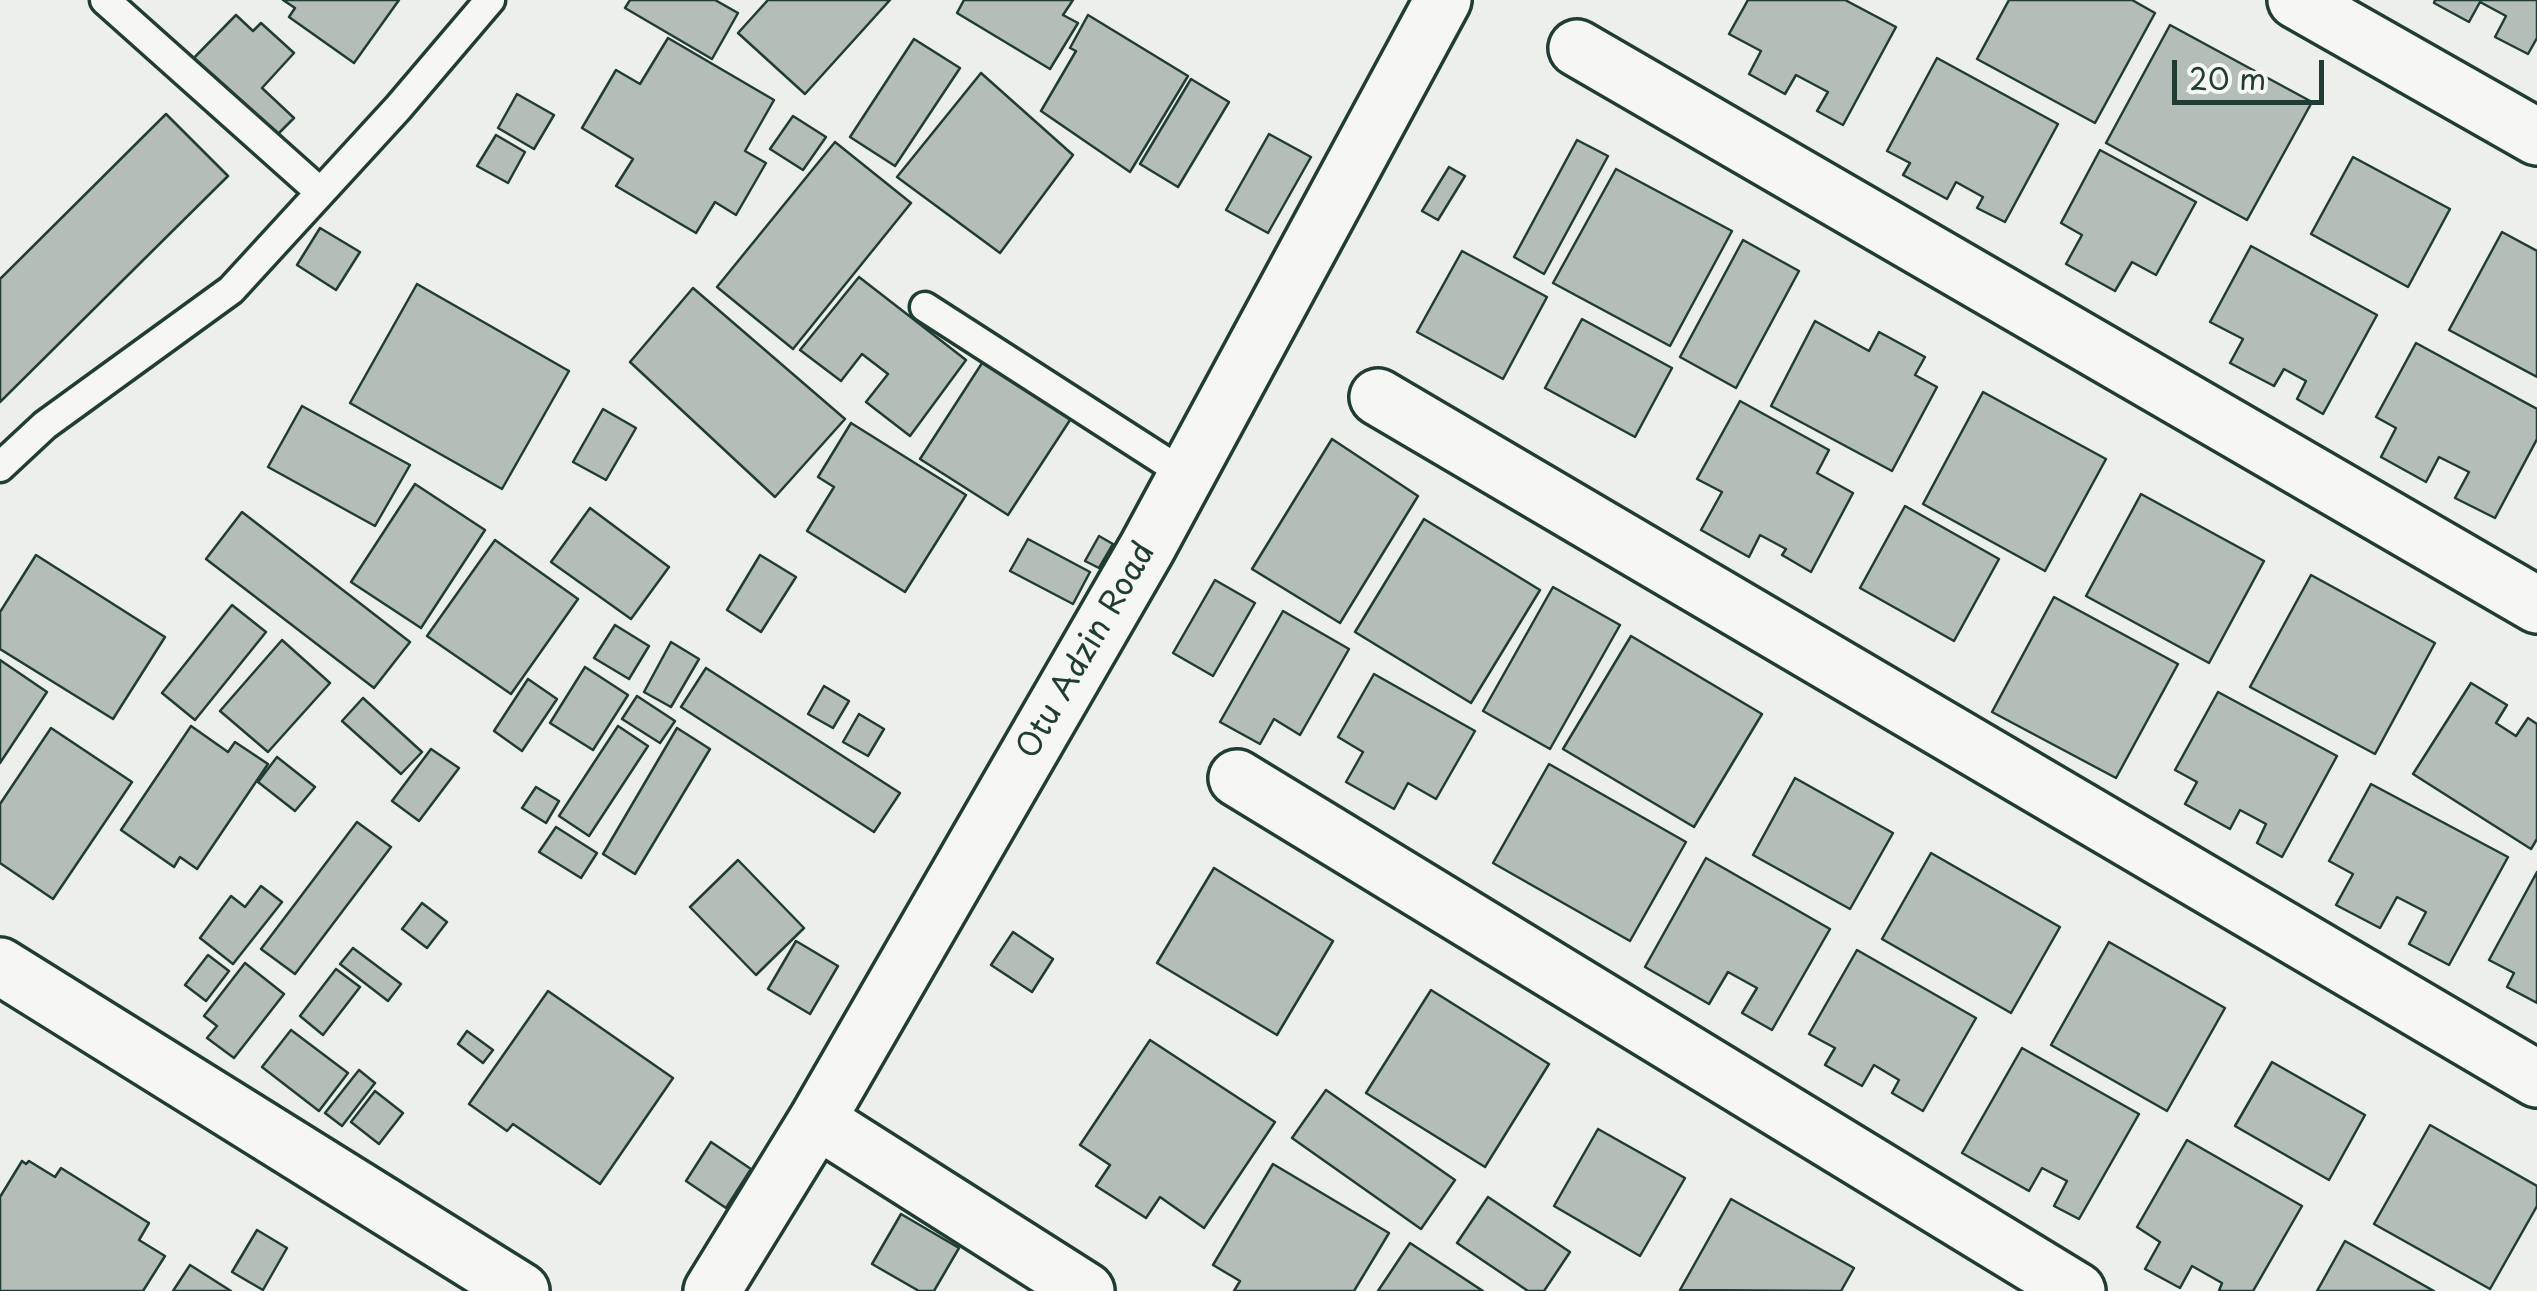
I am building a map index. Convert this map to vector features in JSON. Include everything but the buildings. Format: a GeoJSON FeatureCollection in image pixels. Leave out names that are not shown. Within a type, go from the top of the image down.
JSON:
{"type":"FeatureCollection","features":[{"type":"Feature","properties":{"kind":"street","name":"Otu Adzin Road"},"geometry":{"type":"LineString","coordinates":[[712,1291],[817,1120],[1147,548],[1443,0]]}},
{"type":"Feature","properties":{"kind":"street"},"geometry":{"type":"LineString","coordinates":[[2296,0],[2537,137]]}},
{"type":"Feature","properties":{"kind":"street"},"geometry":{"type":"LineString","coordinates":[[1577,48],[2537,606]]}},
{"type":"Feature","properties":{"kind":"street"},"geometry":{"type":"LineString","coordinates":[[1378,397],[2537,1079]]}},
{"type":"Feature","properties":{"kind":"street"},"geometry":{"type":"LineString","coordinates":[[1237,778],[2077,1291]]}},
{"type":"Feature","properties":{"kind":"street"},"geometry":{"type":"LineString","coordinates":[[0,966],[521,1291]]}},
{"type":"Feature","properties":{"kind":"street"},"geometry":{"type":"LineString","coordinates":[[817,1120],[1086,1291]]}},
{"type":"Feature","properties":{"kind":"lane"},"geometry":{"type":"LineString","coordinates":[[105,0],[320,192]]}},
{"type":"Feature","properties":{"kind":"lane"},"geometry":{"type":"LineString","coordinates":[[0,467],[45,425],[231,290],[398,108],[490,0]]}},
{"type":"Feature","properties":{"kind":"lane"},"geometry":{"type":"LineString","coordinates":[[925,307],[1186,475]]}}]}
